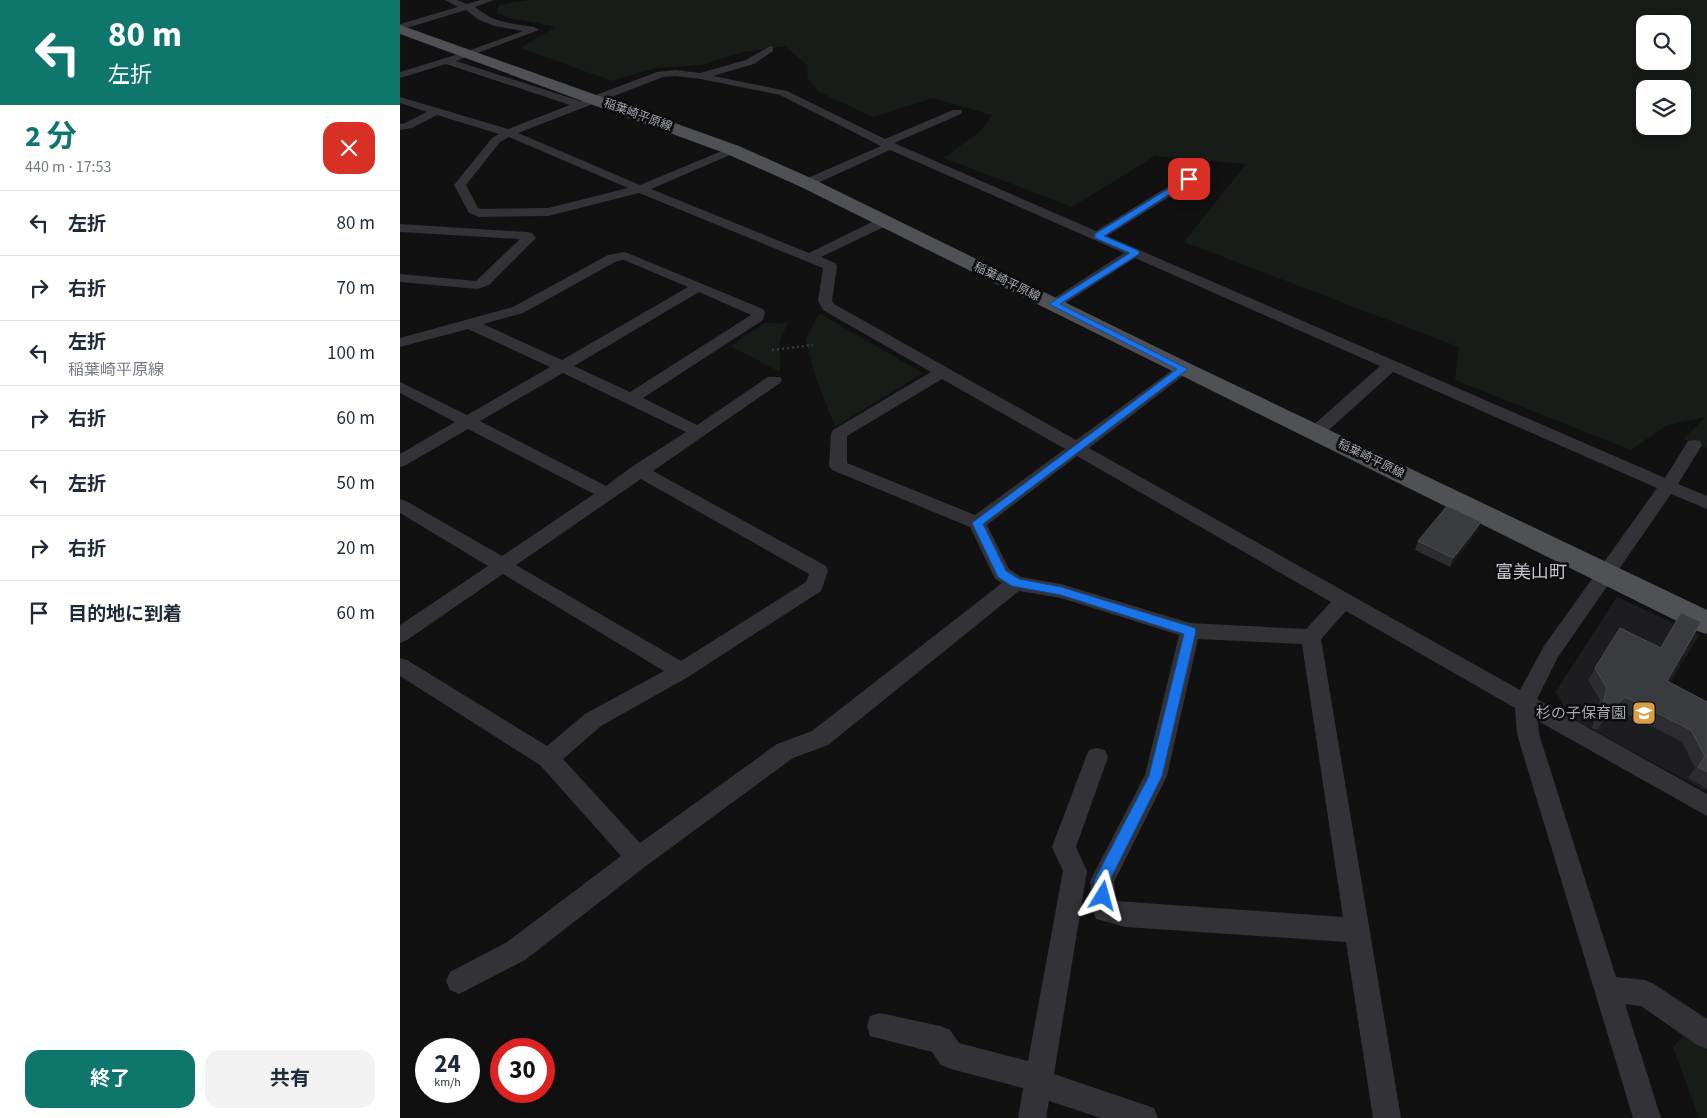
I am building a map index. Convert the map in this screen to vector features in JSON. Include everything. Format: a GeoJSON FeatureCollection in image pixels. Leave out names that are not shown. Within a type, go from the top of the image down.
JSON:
{"type":"FeatureCollection","features":[{"type":"Feature","properties":{"kind":"main road","name":"稲葉崎平原線"},"geometry":{"type":"LineString","coordinates":[[400,28],[588,102],[734,150],[807,183],[1183,369],[1707,623]]}},
{"type":"Feature","properties":{"kind":"street"},"geometry":{"type":"LineString","coordinates":[[400,75],[446,62],[534,30],[498,24],[482,18],[467,6],[449,0]]}},
{"type":"Feature","properties":{"kind":"street"},"geometry":{"type":"LineString","coordinates":[[400,28],[490,0]]}},
{"type":"Feature","properties":{"kind":"street"},"geometry":{"type":"LineString","coordinates":[[701,76],[750,62],[770,49]]}},
{"type":"Feature","properties":{"kind":"street"},"geometry":{"type":"LineString","coordinates":[[446,62],[588,102]]}},
{"type":"Feature","properties":{"kind":"street"},"geometry":{"type":"LineString","coordinates":[[734,150],[640,190],[548,212],[479,213],[473,210],[460,185],[496,140],[508,133],[661,74],[675,73],[701,76],[783,93],[888,144],[1707,503]]}},
{"type":"Feature","properties":{"kind":"street"},"geometry":{"type":"LineString","coordinates":[[400,100],[508,133],[640,190],[830,266],[825,301],[828,307],[1707,806]]}},
{"type":"Feature","properties":{"kind":"street"},"geometry":{"type":"LineString","coordinates":[[400,127],[408,126],[436,111]]}},
{"type":"Feature","properties":{"kind":"street"},"geometry":{"type":"LineString","coordinates":[[807,183],[957,112]]}},
{"type":"Feature","properties":{"kind":"street"},"geometry":{"type":"LineString","coordinates":[[1098,236],[1189,179]]}},
{"type":"Feature","properties":{"kind":"street"},"geometry":{"type":"LineString","coordinates":[[810,258],[883,222]]}},
{"type":"Feature","properties":{"kind":"street"},"geometry":{"type":"LineString","coordinates":[[400,228],[527,236],[529,238],[484,282],[478,284],[402,281]]}},
{"type":"Feature","properties":{"kind":"street"},"geometry":{"type":"LineString","coordinates":[[1053,304],[1136,252]]}},
{"type":"Feature","properties":{"kind":"street"},"geometry":{"type":"LineString","coordinates":[[400,343],[518,310],[613,258],[625,256],[697,288],[758,312],[758,317],[631,398]]}},
{"type":"Feature","properties":{"kind":"street"},"geometry":{"type":"LineString","coordinates":[[400,461],[697,288]]}},
{"type":"Feature","properties":{"kind":"street"},"geometry":{"type":"LineString","coordinates":[[470,324],[631,398],[697,431]]}},
{"type":"Feature","properties":{"kind":"street"},"geometry":{"type":"LineString","coordinates":[[1316,432],[1392,364]]}},
{"type":"Feature","properties":{"kind":"street"},"geometry":{"type":"LineString","coordinates":[[977,523],[1183,369]]}},
{"type":"Feature","properties":{"kind":"street"},"geometry":{"type":"LineString","coordinates":[[942,372],[839,434],[838,466],[977,523],[1002,574],[1016,583],[1061,591],[1190,631],[1311,637]]}},
{"type":"Feature","properties":{"kind":"street"},"geometry":{"type":"LineString","coordinates":[[400,635],[639,470],[774,380]]}},
{"type":"Feature","properties":{"kind":"street"},"geometry":{"type":"LineString","coordinates":[[400,387],[606,493]]}},
{"type":"Feature","properties":{"kind":"street"},"geometry":{"type":"LineString","coordinates":[[1647,1118],[1609,989],[1528,734],[1524,701],[1552,652],[1605,573],[1668,486],[1694,445]]}},
{"type":"Feature","properties":{"kind":"street"},"geometry":{"type":"LineString","coordinates":[[548,758],[593,720],[681,671],[814,586],[819,571],[639,470]]}},
{"type":"Feature","properties":{"kind":"street"},"geometry":{"type":"LineString","coordinates":[[400,505],[681,671]]}},
{"type":"Feature","properties":{"kind":"street"},"geometry":{"type":"LineString","coordinates":[[459,981],[516,951],[784,750],[820,738],[1016,583]]}},
{"type":"Feature","properties":{"kind":"street"},"geometry":{"type":"LineString","coordinates":[[1311,637],[1344,600]]}},
{"type":"Feature","properties":{"kind":"street"},"geometry":{"type":"LineString","coordinates":[[1190,631],[1156,776],[1102,881],[1105,911],[1126,915],[1357,930]]}},
{"type":"Feature","properties":{"kind":"street"},"geometry":{"type":"LineString","coordinates":[[1311,637],[1387,1118]]}},
{"type":"Feature","properties":{"kind":"street"},"geometry":{"type":"LineString","coordinates":[[400,666],[548,758],[638,858]]}},
{"type":"Feature","properties":{"kind":"street"},"geometry":{"type":"LineString","coordinates":[[1032,1118],[1076,871],[1064,847],[1097,757]]}},
{"type":"Feature","properties":{"kind":"street"},"geometry":{"type":"LineString","coordinates":[[1609,989],[1645,993],[1707,1035]]}},
{"type":"Feature","properties":{"kind":"street"},"geometry":{"type":"LineString","coordinates":[[880,1026],[940,1040],[951,1055],[1038,1080],[1144,1118]]}},
{"type":"Feature","properties":{"kind":"path"},"geometry":{"type":"LineString","coordinates":[[772,350],[813,345]]}},
{"type":"Feature","properties":{"kind":"shaded area"},"geometry":{"type":"Polygon","coordinates":[[[529,0],[1707,0],[1707,448],[1683,439],[1706,417],[1667,425],[1631,450],[1455,380],[1459,347],[1184,242],[1246,164],[1155,156],[1072,207],[944,158],[983,129],[992,115],[933,98],[873,117],[819,92],[807,77],[808,66],[785,46],[744,52],[701,65],[656,68],[612,81],[521,48],[555,27],[497,13],[499,5],[529,0]]]}},
{"type":"Feature","properties":{"kind":"shaded area"},"geometry":{"type":"Polygon","coordinates":[[[819,313],[923,373],[835,427],[815,375],[806,340],[819,313]]]}},
{"type":"Feature","properties":{"kind":"shaded area"},"geometry":{"type":"Polygon","coordinates":[[[789,320],[780,341],[780,372],[731,346],[766,322],[780,324],[789,320]]]}},
{"type":"Feature","properties":{"kind":"shaded area"},"geometry":{"type":"Polygon","coordinates":[[[1617,597],[1699,635],[1662,696],[1707,721],[1707,792],[1568,716],[1556,691],[1617,597]]]}},
{"type":"Feature","properties":{"kind":"shaded area"},"geometry":{"type":"Polygon","coordinates":[[[1686,1033],[1707,1048],[1707,1118],[1699,1118],[1673,1047],[1686,1033]]]}},
{"type":"Feature","properties":{"kind":"building"},"geometry":{"type":"Polygon","coordinates":[[[1447,506],[1481,522],[1453,558],[1418,541],[1447,506]]]}},
{"type":"Feature","properties":{"kind":"building"},"geometry":{"type":"Polygon","coordinates":[[[1681,613],[1701,622],[1667,681],[1707,702],[1707,772],[1698,767],[1705,756],[1691,730],[1625,697],[1605,718],[1600,716],[1607,688],[1595,668],[1620,628],[1661,648],[1681,613]]]}},
{"type":"Feature","properties":{"kind":"place","name":"杉の子保育園"},"geometry":{"type":"Point","coordinates":[1644,713]}},
{"type":"Feature","properties":{"kind":"district","name":"富美山町"},"geometry":{"type":"Point","coordinates":[1531,572]}},
{"type":"Feature","properties":{"kind":"route"},"geometry":{"type":"LineString","coordinates":[[1103,896],[1102,881],[1156,776],[1190,631],[1061,591],[1016,583],[1002,574],[977,523],[1183,369],[1053,304],[1136,252],[1098,236],[1189,179]]}}]}
